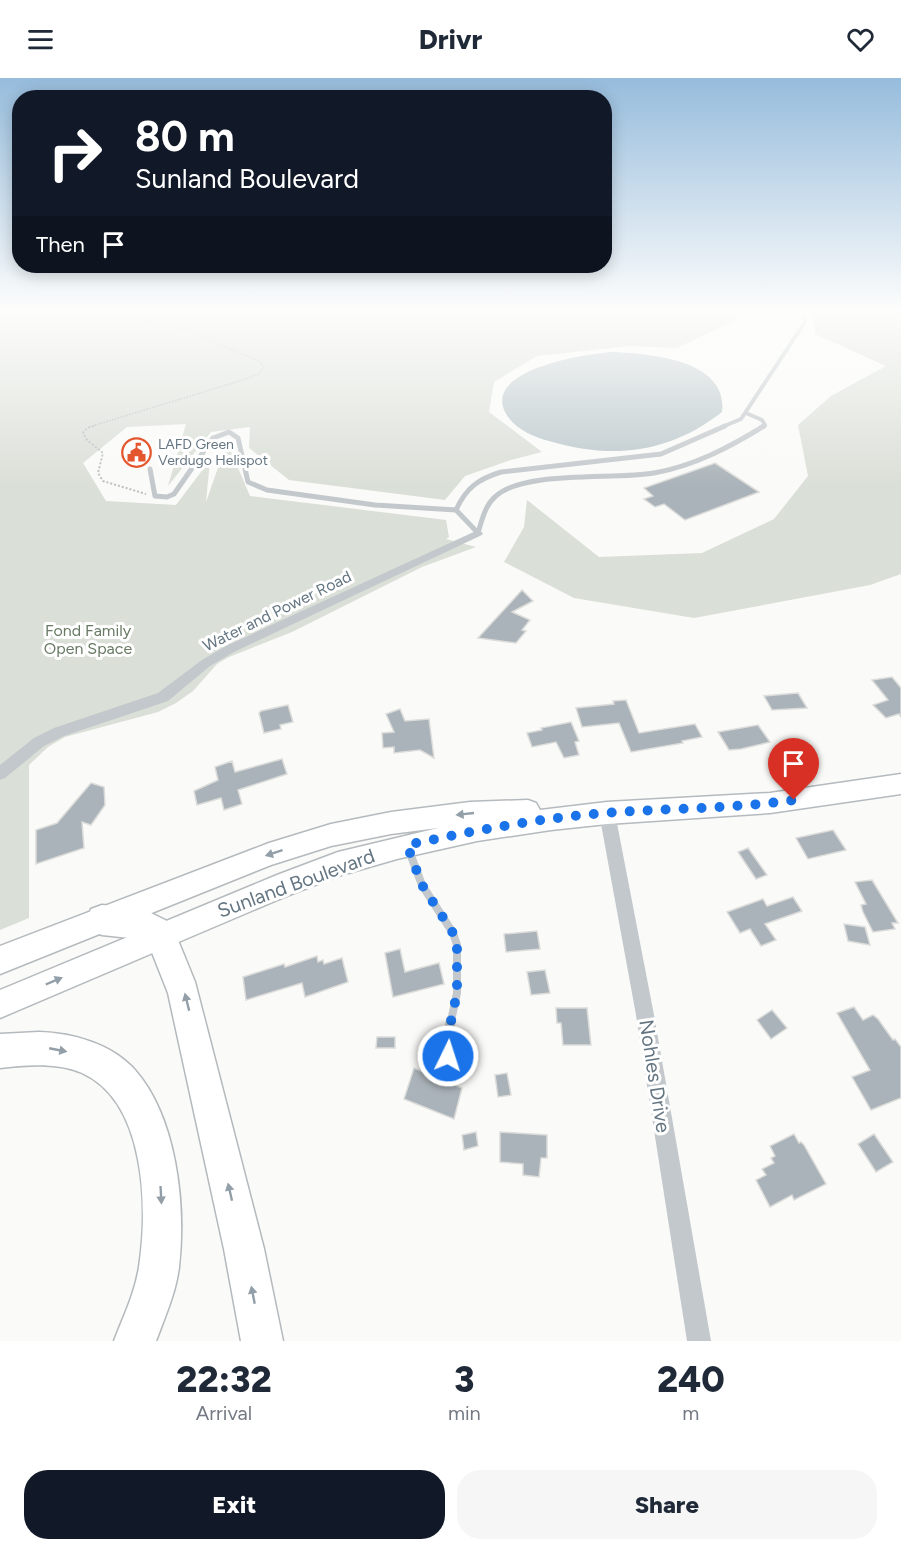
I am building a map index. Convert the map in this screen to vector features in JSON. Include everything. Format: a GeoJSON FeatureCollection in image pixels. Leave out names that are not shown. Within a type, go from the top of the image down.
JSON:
{"type":"FeatureCollection","features":[{"type":"Feature","properties":{"kind":"highway"},"geometry":{"type":"LineString","coordinates":[[102,920],[143,924],[160,934],[184,993],[244,1249],[262,1341]]}},
{"type":"Feature","properties":{"kind":"highway"},"geometry":{"type":"LineString","coordinates":[[0,1051],[53,1048],[80,1055],[104,1065],[123,1083],[140,1108],[153,1140],[160,1176],[162,1220],[158,1269],[135,1341]]}},
{"type":"Feature","properties":{"kind":"main road","name":"Sunland Boulevard"},"geometry":{"type":"LineString","coordinates":[[0,1004],[160,934],[338,864],[407,845],[477,830],[607,813],[770,803],[901,784]]}},
{"type":"Feature","properties":{"kind":"main road","name":"Sunland Boulevard"},"geometry":{"type":"LineString","coordinates":[[0,960],[269,854],[330,835],[391,823],[470,813],[552,809],[607,813]]}},
{"type":"Feature","properties":{"kind":"street","name":"Water and Power Road"},"geometry":{"type":"LineString","coordinates":[[0,774],[39,742],[59,732],[163,697],[206,663],[230,649],[478,533]]}},
{"type":"Feature","properties":{"kind":"street","name":"Nohles Drive"},"geometry":{"type":"LineString","coordinates":[[607,813],[645,1015],[699,1341]]}},
{"type":"Feature","properties":{"kind":"lane"},"geometry":{"type":"LineString","coordinates":[[456,510],[462,497],[482,478],[515,469],[640,458],[661,454],[723,428],[741,419],[775,368]]}},
{"type":"Feature","properties":{"kind":"lane"},"geometry":{"type":"LineString","coordinates":[[150,469],[155,496],[167,497],[174,494],[213,438],[219,434],[234,433],[238,438],[248,482],[254,487],[375,505],[456,510],[478,533],[489,502],[500,492],[532,482],[638,475],[677,467],[723,449],[765,425],[762,420],[746,413]]}},
{"type":"Feature","properties":{"kind":"lane"},"geometry":{"type":"LineString","coordinates":[[407,845],[422,885],[453,933],[457,945],[457,993],[447,1040],[448,1056]]}},
{"type":"Feature","properties":{"kind":"path"},"geometry":{"type":"LineString","coordinates":[[155,496],[104,481],[98,473],[103,453],[87,440],[83,433],[87,428],[246,379],[258,374],[263,368]]}},
{"type":"Feature","properties":{"kind":"green space","name":"Fond Family Open Space"},"geometry":{"type":"Polygon","coordinates":[[[0,368],[517,368],[494,382],[489,412],[542,452],[465,476],[445,500],[289,480],[249,448],[250,427],[211,432],[168,486],[186,424],[127,427],[83,463],[106,501],[176,505],[210,460],[206,502],[227,442],[250,496],[446,520],[449,537],[446,539],[476,547],[422,567],[292,632],[229,657],[217,664],[193,691],[158,712],[65,737],[48,747],[29,765],[29,918],[0,930],[0,368]]]}},
{"type":"Feature","properties":{"kind":"green space"},"geometry":{"type":"Polygon","coordinates":[[[882,368],[901,368],[901,574],[870,585],[694,618],[574,598],[504,562],[524,527],[527,500],[599,557],[702,553],[774,519],[808,476],[798,425],[831,396],[882,368]]]}},
{"type":"Feature","properties":{"kind":"shaded area"},"geometry":{"type":"Polygon","coordinates":[[[539,368],[695,368],[713,380],[721,394],[722,412],[682,436],[640,449],[618,451],[572,447],[530,434],[509,418],[505,412],[503,397],[509,385],[539,368]]]}},
{"type":"Feature","properties":{"kind":"building"},"geometry":{"type":"Polygon","coordinates":[[[715,463],[759,492],[685,520],[664,504],[655,507],[644,499],[653,496],[644,488],[715,463]]]}},
{"type":"Feature","properties":{"kind":"building"},"geometry":{"type":"Polygon","coordinates":[[[522,590],[533,601],[512,612],[530,620],[522,630],[526,631],[516,643],[478,638],[522,590]]]}},
{"type":"Feature","properties":{"kind":"building"},"geometry":{"type":"Polygon","coordinates":[[[892,677],[901,688],[901,717],[899,714],[886,718],[873,705],[888,700],[872,680],[892,677]]]}},
{"type":"Feature","properties":{"kind":"building"},"geometry":{"type":"Polygon","coordinates":[[[798,693],[807,708],[772,710],[764,696],[798,693]]]}},
{"type":"Feature","properties":{"kind":"building"},"geometry":{"type":"Polygon","coordinates":[[[626,700],[639,733],[695,724],[702,737],[682,741],[683,743],[631,752],[619,723],[582,727],[576,708],[614,704],[613,701],[626,700]]]}},
{"type":"Feature","properties":{"kind":"building"},"geometry":{"type":"Polygon","coordinates":[[[288,705],[293,722],[280,725],[281,729],[264,733],[259,713],[288,705]]]}},
{"type":"Feature","properties":{"kind":"building"},"geometry":{"type":"Polygon","coordinates":[[[400,709],[405,721],[429,719],[434,758],[420,750],[394,753],[394,747],[383,748],[382,733],[394,732],[386,714],[400,709]]]}},
{"type":"Feature","properties":{"kind":"building"},"geometry":{"type":"Polygon","coordinates":[[[571,722],[579,741],[575,742],[579,755],[564,758],[556,742],[532,747],[527,733],[571,722]]]}},
{"type":"Feature","properties":{"kind":"building"},"geometry":{"type":"Polygon","coordinates":[[[758,725],[770,742],[729,750],[718,732],[758,725]]]}},
{"type":"Feature","properties":{"kind":"building"},"geometry":{"type":"Polygon","coordinates":[[[282,759],[287,774],[238,790],[242,804],[224,810],[221,798],[197,805],[194,791],[218,780],[215,767],[232,761],[235,772],[282,759]]]}},
{"type":"Feature","properties":{"kind":"building"},"geometry":{"type":"Polygon","coordinates":[[[91,783],[104,787],[105,805],[91,825],[82,822],[84,848],[36,864],[36,830],[57,823],[91,783]]]}},
{"type":"Feature","properties":{"kind":"building"},"geometry":{"type":"Polygon","coordinates":[[[833,830],[846,850],[808,859],[796,838],[833,830]]]}},
{"type":"Feature","properties":{"kind":"building"},"geometry":{"type":"Polygon","coordinates":[[[748,848],[767,875],[756,879],[738,852],[748,848]]]}},
{"type":"Feature","properties":{"kind":"building"},"geometry":{"type":"Polygon","coordinates":[[[872,880],[898,923],[892,923],[895,929],[873,932],[863,912],[861,905],[866,904],[855,882],[872,880]]]}},
{"type":"Feature","properties":{"kind":"building"},"geometry":{"type":"Polygon","coordinates":[[[793,897],[802,911],[765,924],[776,940],[761,946],[750,929],[740,933],[727,912],[763,899],[767,906],[793,897]]]}},
{"type":"Feature","properties":{"kind":"building"},"geometry":{"type":"Polygon","coordinates":[[[844,924],[865,927],[870,945],[848,941],[844,924]]]}},
{"type":"Feature","properties":{"kind":"building"},"geometry":{"type":"Polygon","coordinates":[[[537,931],[540,949],[506,952],[504,934],[537,931]]]}},
{"type":"Feature","properties":{"kind":"building"},"geometry":{"type":"Polygon","coordinates":[[[400,949],[405,972],[439,963],[444,984],[393,997],[385,953],[400,949]]]}},
{"type":"Feature","properties":{"kind":"building"},"geometry":{"type":"Polygon","coordinates":[[[317,956],[318,962],[323,960],[324,964],[342,958],[348,982],[305,997],[302,983],[246,1000],[243,977],[284,964],[285,967],[317,956]]]}},
{"type":"Feature","properties":{"kind":"building"},"geometry":{"type":"Polygon","coordinates":[[[545,970],[550,993],[531,995],[527,972],[545,970]]]}},
{"type":"Feature","properties":{"kind":"building"},"geometry":{"type":"Polygon","coordinates":[[[854,1007],[863,1020],[873,1015],[878,1019],[901,1047],[901,1098],[871,1110],[852,1077],[870,1070],[837,1013],[854,1007]]]}},
{"type":"Feature","properties":{"kind":"building"},"geometry":{"type":"Polygon","coordinates":[[[556,1008],[587,1008],[591,1045],[563,1045],[561,1023],[557,1023],[556,1008]]]}},
{"type":"Feature","properties":{"kind":"building"},"geometry":{"type":"Polygon","coordinates":[[[772,1010],[787,1028],[771,1039],[757,1020],[772,1010]]]}},
{"type":"Feature","properties":{"kind":"building"},"geometry":{"type":"Polygon","coordinates":[[[377,1037],[395,1037],[395,1048],[376,1048],[377,1037]]]}},
{"type":"Feature","properties":{"kind":"building"},"geometry":{"type":"Polygon","coordinates":[[[414,1068],[462,1088],[454,1119],[404,1099],[414,1068]]]}},
{"type":"Feature","properties":{"kind":"building"},"geometry":{"type":"Polygon","coordinates":[[[507,1073],[511,1095],[498,1097],[495,1075],[507,1073]]]}},
{"type":"Feature","properties":{"kind":"building"},"geometry":{"type":"Polygon","coordinates":[[[476,1132],[478,1146],[464,1150],[462,1135],[476,1132]]]}},
{"type":"Feature","properties":{"kind":"building"},"geometry":{"type":"Polygon","coordinates":[[[500,1132],[547,1135],[547,1158],[541,1158],[539,1177],[523,1175],[523,1164],[500,1162],[500,1132]]]}},
{"type":"Feature","properties":{"kind":"building"},"geometry":{"type":"Polygon","coordinates":[[[794,1134],[799,1143],[804,1145],[826,1184],[794,1200],[792,1195],[770,1207],[756,1180],[766,1175],[762,1169],[774,1163],[771,1158],[775,1156],[770,1146],[794,1134]]]}},
{"type":"Feature","properties":{"kind":"building"},"geometry":{"type":"Polygon","coordinates":[[[874,1134],[893,1162],[876,1172],[858,1144],[874,1134]]]}},
{"type":"Feature","properties":{"kind":"place","name":"LAFD Green Verdugo Helispot"},"geometry":{"type":"Point","coordinates":[137,452]}},
{"type":"Feature","properties":{"kind":"route"},"geometry":{"type":"LineString","coordinates":[[448,1056],[447,1040],[457,993],[457,945],[453,933],[422,885],[407,845],[477,830],[551,819],[794,800]]}}]}
